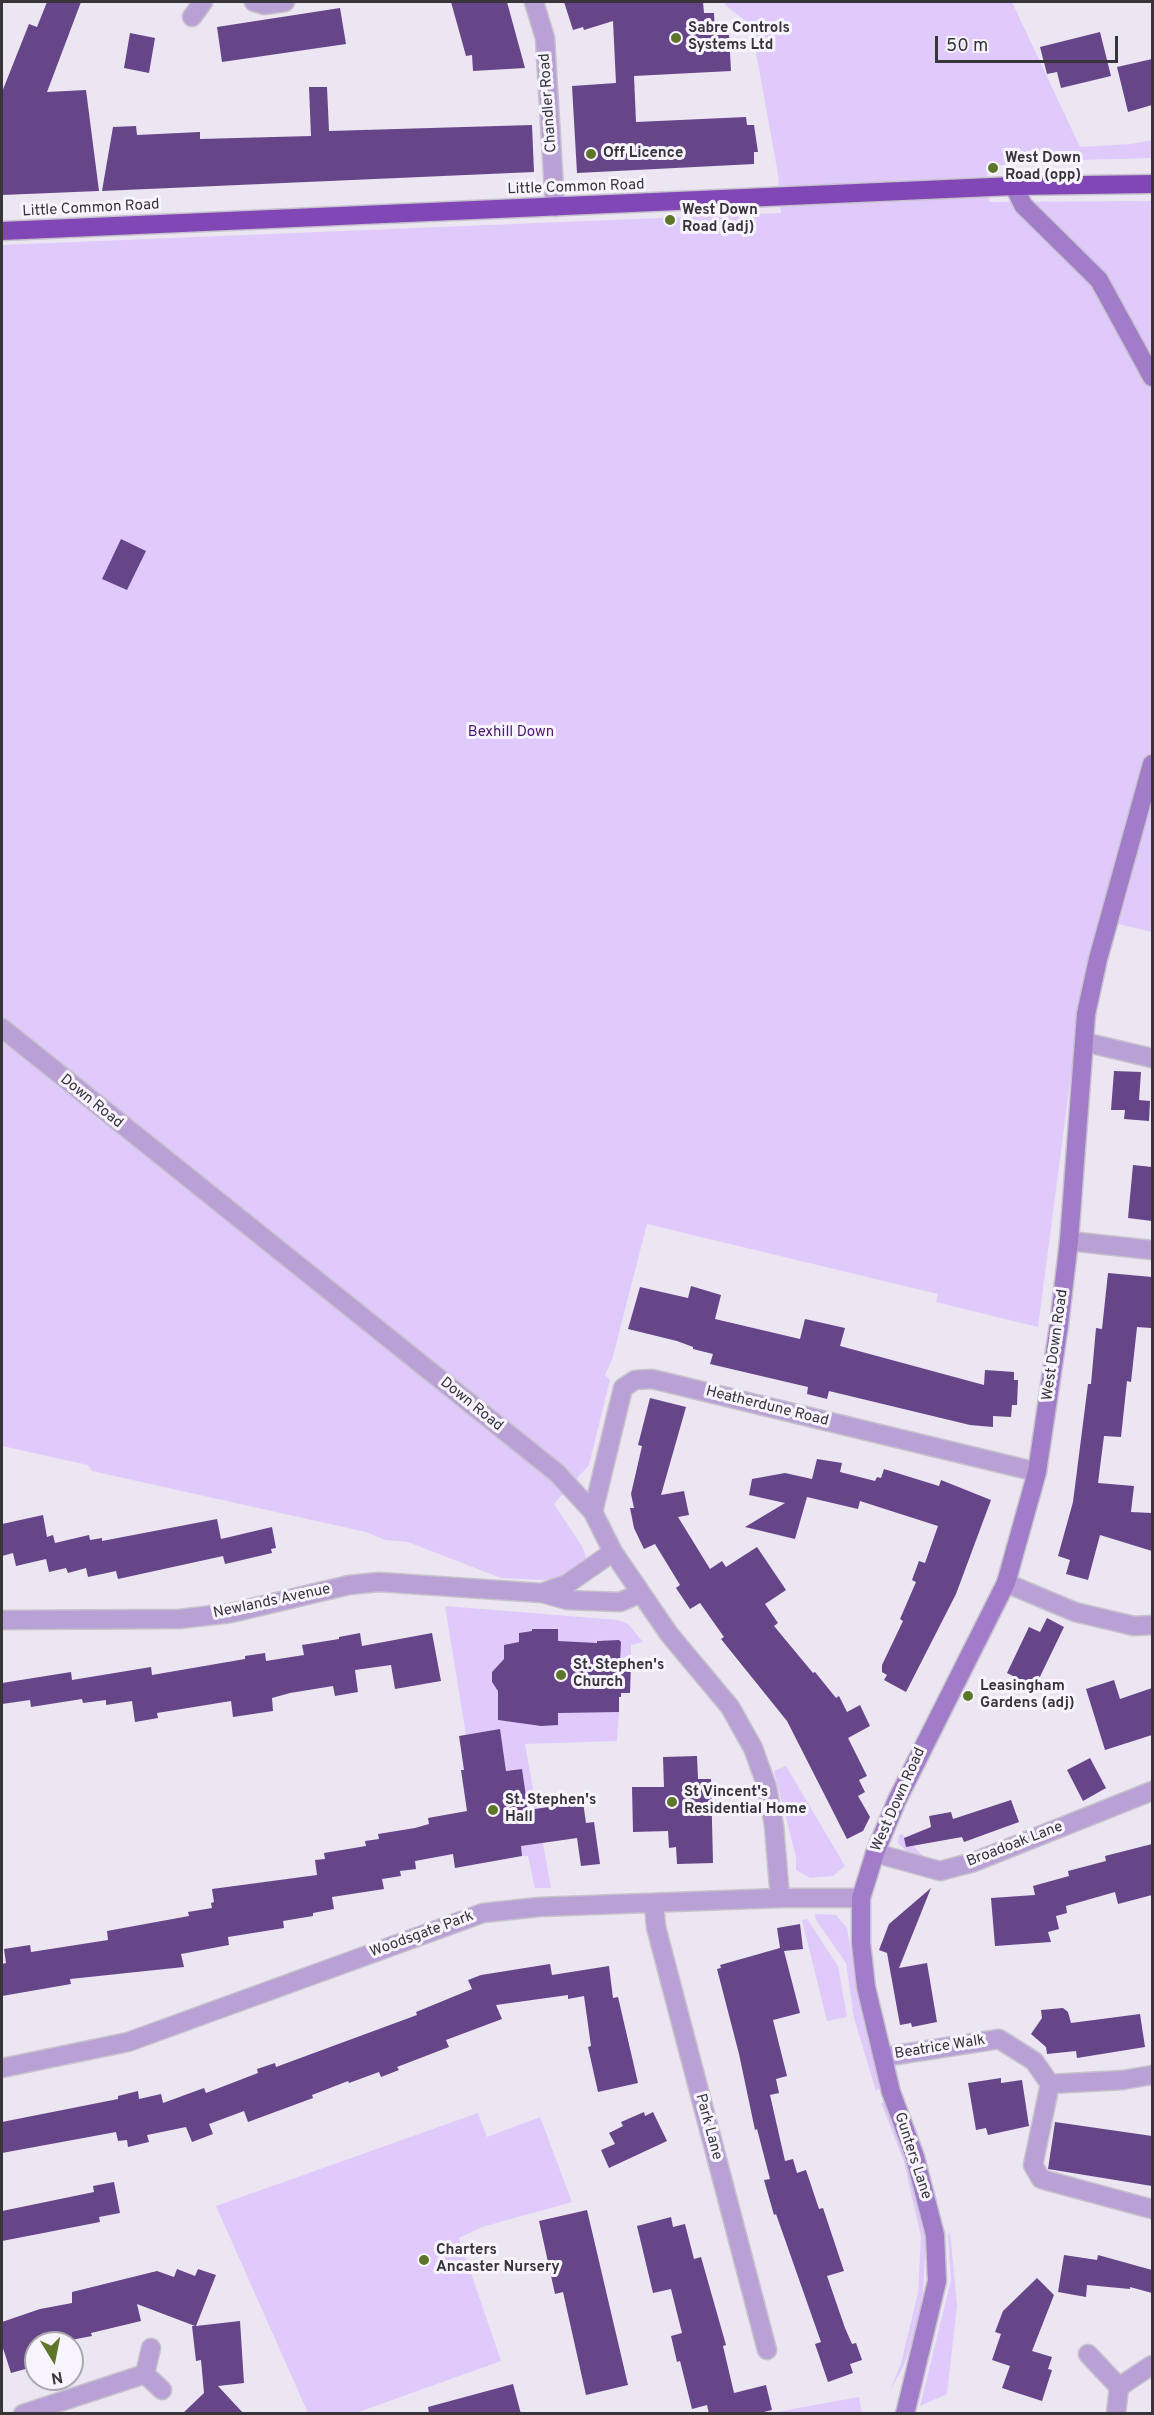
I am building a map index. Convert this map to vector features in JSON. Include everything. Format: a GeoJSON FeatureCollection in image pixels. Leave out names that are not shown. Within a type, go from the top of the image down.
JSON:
{"type":"FeatureCollection","features":[{"type":"Feature","properties":{"kind":"highway","name":"Little Common Road"},"geometry":{"type":"LineString","coordinates":[[2,231],[1014,186],[1152,184]]}},
{"type":"Feature","properties":{"kind":"street"},"geometry":{"type":"LineString","coordinates":[[192,17],[202,2]]}},
{"type":"Feature","properties":{"kind":"street"},"geometry":{"type":"LineString","coordinates":[[254,2],[264,5],[285,2]]}},
{"type":"Feature","properties":{"kind":"street","name":"Chandler Road"},"geometry":{"type":"LineString","coordinates":[[534,2],[545,38],[547,57],[555,207]]}},
{"type":"Feature","properties":{"kind":"street"},"geometry":{"type":"LineString","coordinates":[[1014,186],[1023,205],[1099,280],[1152,377]]}},
{"type":"Feature","properties":{"kind":"street","name":"West Down Road"},"geometry":{"type":"LineString","coordinates":[[861,1898],[875,1853],[924,1743],[1006,1582],[1037,1472],[1069,1241],[1086,1014],[1098,959],[1152,764]]}},
{"type":"Feature","properties":{"kind":"street","name":"Down Road"},"geometry":{"type":"LineString","coordinates":[[2,1028],[557,1473],[593,1512],[613,1552],[669,1634],[730,1707],[753,1748],[767,1787],[774,1826],[780,1898]]}},
{"type":"Feature","properties":{"kind":"street"},"geometry":{"type":"LineString","coordinates":[[1084,1042],[1152,1058]]}},
{"type":"Feature","properties":{"kind":"street"},"geometry":{"type":"LineString","coordinates":[[1069,1241],[1152,1250]]}},
{"type":"Feature","properties":{"kind":"street","name":"Heatherdune Road"},"geometry":{"type":"LineString","coordinates":[[593,1512],[623,1388],[635,1380],[652,1379],[1037,1472]]}},
{"type":"Feature","properties":{"kind":"street","name":"Newlands Avenue"},"geometry":{"type":"LineString","coordinates":[[542,1593],[567,1584],[613,1552]]}},
{"type":"Feature","properties":{"kind":"street","name":"Newlands Avenue"},"geometry":{"type":"LineString","coordinates":[[2,1620],[179,1619],[231,1613],[349,1585],[379,1582],[542,1593],[567,1600],[620,1602],[641,1593]]}},
{"type":"Feature","properties":{"kind":"street"},"geometry":{"type":"LineString","coordinates":[[1006,1582],[1075,1612],[1134,1626],[1152,1625]]}},
{"type":"Feature","properties":{"kind":"street","name":"Broadoak Lane"},"geometry":{"type":"LineString","coordinates":[[875,1853],[940,1871],[974,1862],[1152,1791]]}},
{"type":"Feature","properties":{"kind":"street","name":"Woodsgate Park"},"geometry":{"type":"LineString","coordinates":[[2,2068],[128,2042],[483,1912],[539,1907],[780,1898],[861,1898]]}},
{"type":"Feature","properties":{"kind":"street","name":"Gunters Lane"},"geometry":{"type":"LineString","coordinates":[[861,1898],[861,1943],[866,1988],[891,2092],[915,2157],[935,2235],[938,2281],[905,2414]]}},
{"type":"Feature","properties":{"kind":"street","name":"Park Lane"},"geometry":{"type":"LineString","coordinates":[[654,1904],[656,1928],[767,2350]]}},
{"type":"Feature","properties":{"kind":"street","name":"Beatrice Walk"},"geometry":{"type":"LineString","coordinates":[[883,2058],[999,2039],[1034,2061],[1050,2085]]}},
{"type":"Feature","properties":{"kind":"street"},"geometry":{"type":"LineString","coordinates":[[1152,2075],[1123,2080],[1050,2085],[1033,2165],[1041,2179],[1152,2209]]}},
{"type":"Feature","properties":{"kind":"street"},"geometry":{"type":"LineString","coordinates":[[145,2374],[151,2348]]}},
{"type":"Feature","properties":{"kind":"street"},"geometry":{"type":"LineString","coordinates":[[1088,2354],[1119,2386]]}},
{"type":"Feature","properties":{"kind":"street"},"geometry":{"type":"LineString","coordinates":[[1119,2386],[1152,2365]]}},
{"type":"Feature","properties":{"kind":"street"},"geometry":{"type":"LineString","coordinates":[[145,2374],[162,2390]]}},
{"type":"Feature","properties":{"kind":"street"},"geometry":{"type":"LineString","coordinates":[[23,2414],[145,2374]]}},
{"type":"Feature","properties":{"kind":"street"},"geometry":{"type":"LineString","coordinates":[[1116,2414],[1119,2386]]}},
{"type":"Feature","properties":{"kind":"green space","name":"Bexhill Down"},"geometry":{"type":"Polygon","coordinates":[[[728,2],[1012,2],[1080,147],[1131,144],[1152,140],[1152,158],[987,166],[989,202],[1152,201],[1152,932],[1101,920],[1082,991],[1038,1327],[936,1302],[938,1294],[647,1224],[612,1360],[605,1375],[610,1380],[589,1465],[554,1504],[583,1548],[587,1560],[561,1578],[543,1580],[501,1578],[408,1542],[385,1540],[366,1532],[92,1471],[88,1465],[2,1446],[2,245],[781,213],[778,174],[751,25],[724,4],[728,2]]]}},
{"type":"Feature","properties":{"kind":"green space"},"geometry":{"type":"Polygon","coordinates":[[[445,1606],[618,1620],[628,1624],[643,1642],[631,1645],[631,1662],[621,1662],[621,1659],[600,1639],[594,1644],[574,1642],[558,1644],[558,1629],[555,1629],[555,1632],[543,1629],[543,1632],[532,1629],[532,1631],[521,1632],[521,1645],[504,1645],[505,1662],[492,1672],[492,1682],[502,1693],[500,1721],[558,1725],[558,1709],[619,1712],[617,1741],[525,1744],[551,1888],[535,1888],[528,1856],[522,1856],[518,1828],[508,1793],[525,1790],[522,1769],[506,1771],[501,1738],[492,1731],[466,1735],[445,1606]]]}},
{"type":"Feature","properties":{"kind":"green space"},"geometry":{"type":"Polygon","coordinates":[[[786,1766],[845,1866],[833,1876],[810,1878],[796,1870],[796,1857],[774,1771],[786,1766]]]}},
{"type":"Feature","properties":{"kind":"green space"},"geometry":{"type":"Polygon","coordinates":[[[902,1834],[926,1859],[914,1858],[898,1843],[899,1835],[902,1834]]]}},
{"type":"Feature","properties":{"kind":"green space"},"geometry":{"type":"Polygon","coordinates":[[[815,1914],[836,1915],[847,1928],[862,2016],[880,2088],[876,2091],[854,2018],[846,1963],[816,1920],[815,1914]]]}},
{"type":"Feature","properties":{"kind":"green space"},"geometry":{"type":"Polygon","coordinates":[[[807,1919],[838,1966],[847,2017],[827,2021],[802,1920],[807,1919]]]}},
{"type":"Feature","properties":{"kind":"green space"},"geometry":{"type":"Polygon","coordinates":[[[886,2102],[908,2160],[926,2237],[923,2293],[916,2329],[904,2365],[890,2391],[901,2363],[918,2293],[921,2237],[904,2162],[881,2103],[886,2102]]]}},
{"type":"Feature","properties":{"kind":"green space","name":"Charters Ancaster Nursery"},"geometry":{"type":"Polygon","coordinates":[[[478,2113],[487,2137],[540,2117],[572,2202],[482,2227],[459,2238],[501,2361],[356,2413],[308,2413],[216,2206],[478,2113]]]}},
{"type":"Feature","properties":{"kind":"green space"},"geometry":{"type":"Polygon","coordinates":[[[950,2232],[957,2305],[947,2394],[920,2406],[951,2280],[948,2236],[950,2232]]]}},
{"type":"Feature","properties":{"kind":"green space"},"geometry":{"type":"Polygon","coordinates":[[[859,2397],[862,2413],[772,2413],[787,2410],[859,2397]]]}},
{"type":"Feature","properties":{"kind":"building"},"geometry":{"type":"Polygon","coordinates":[[[47,2],[81,2],[47,92],[86,90],[99,191],[2,195],[2,92],[29,24],[37,27],[47,2]]]}},
{"type":"Feature","properties":{"kind":"building"},"geometry":{"type":"Polygon","coordinates":[[[451,2],[507,2],[525,68],[473,71],[472,55],[466,56],[451,2]]]}},
{"type":"Feature","properties":{"kind":"building"},"geometry":{"type":"Polygon","coordinates":[[[564,2],[703,2],[704,13],[714,13],[715,35],[729,35],[731,71],[634,76],[636,122],[746,117],[747,125],[754,125],[758,152],[754,152],[754,164],[577,173],[572,86],[616,83],[613,21],[584,30],[583,27],[573,30],[564,2]]]}},
{"type":"Feature","properties":{"kind":"building"},"geometry":{"type":"Polygon","coordinates":[[[340,8],[346,44],[222,62],[217,27],[340,8]]]}},
{"type":"Feature","properties":{"kind":"building"},"geometry":{"type":"Polygon","coordinates":[[[1100,32],[1111,76],[1061,88],[1057,72],[1047,74],[1040,47],[1100,32]]]}},
{"type":"Feature","properties":{"kind":"building"},"geometry":{"type":"Polygon","coordinates":[[[130,33],[155,38],[149,73],[124,68],[130,33]]]}},
{"type":"Feature","properties":{"kind":"building"},"geometry":{"type":"Polygon","coordinates":[[[1152,59],[1152,105],[1128,112],[1117,67],[1152,59]]]}},
{"type":"Feature","properties":{"kind":"building"},"geometry":{"type":"Polygon","coordinates":[[[309,87],[327,87],[329,131],[532,125],[534,172],[102,191],[113,127],[136,126],[137,135],[200,132],[200,139],[311,136],[309,87]]]}},
{"type":"Feature","properties":{"kind":"building"},"geometry":{"type":"Polygon","coordinates":[[[121,539],[146,551],[127,590],[102,579],[121,539]]]}},
{"type":"Feature","properties":{"kind":"building"},"geometry":{"type":"Polygon","coordinates":[[[1114,1071],[1141,1072],[1139,1100],[1150,1101],[1149,1121],[1124,1119],[1125,1110],[1111,1110],[1114,1071]]]}},
{"type":"Feature","properties":{"kind":"building"},"geometry":{"type":"Polygon","coordinates":[[[1133,1165],[1152,1167],[1152,1221],[1128,1218],[1133,1165]]]}},
{"type":"Feature","properties":{"kind":"building"},"geometry":{"type":"Polygon","coordinates":[[[1108,1273],[1152,1277],[1151,1328],[1137,1327],[1131,1382],[1127,1381],[1121,1437],[1104,1436],[1098,1483],[1134,1486],[1131,1512],[1152,1513],[1152,1551],[1100,1535],[1088,1580],[1066,1574],[1070,1560],[1058,1556],[1073,1502],[1088,1384],[1091,1384],[1096,1328],[1102,1329],[1108,1273]]]}},
{"type":"Feature","properties":{"kind":"building"},"geometry":{"type":"Polygon","coordinates":[[[691,1286],[721,1295],[715,1319],[800,1339],[805,1319],[845,1328],[840,1346],[984,1385],[985,1370],[1014,1372],[1014,1380],[1018,1380],[1017,1405],[1012,1405],[1011,1417],[993,1416],[993,1427],[970,1425],[829,1391],[827,1399],[807,1394],[808,1387],[710,1364],[713,1354],[693,1349],[677,1341],[628,1329],[640,1287],[688,1298],[691,1286]]]}},
{"type":"Feature","properties":{"kind":"building"},"geometry":{"type":"Polygon","coordinates":[[[650,1398],[686,1407],[661,1495],[684,1491],[689,1515],[678,1517],[710,1569],[722,1561],[726,1567],[757,1547],[786,1590],[765,1604],[778,1623],[774,1626],[836,1698],[839,1696],[847,1712],[860,1705],[870,1726],[848,1738],[867,1776],[859,1780],[865,1792],[858,1796],[870,1817],[863,1831],[847,1839],[787,1721],[721,1639],[724,1637],[700,1603],[690,1609],[676,1588],[680,1585],[655,1544],[644,1549],[634,1528],[630,1508],[634,1508],[631,1494],[642,1446],[638,1445],[650,1398]]]}},
{"type":"Feature","properties":{"kind":"building"},"geometry":{"type":"Polygon","coordinates":[[[817,1459],[842,1463],[840,1472],[875,1481],[877,1477],[881,1478],[884,1469],[939,1486],[941,1480],[991,1500],[956,1594],[906,1692],[884,1680],[887,1675],[882,1672],[882,1665],[903,1621],[900,1619],[916,1582],[912,1580],[919,1561],[925,1563],[938,1526],[860,1501],[858,1509],[807,1497],[795,1539],[745,1527],[785,1503],[749,1495],[752,1479],[785,1473],[812,1479],[817,1459]]]}},
{"type":"Feature","properties":{"kind":"building"},"geometry":{"type":"Polygon","coordinates":[[[43,1515],[47,1537],[53,1535],[55,1543],[89,1535],[90,1540],[102,1538],[102,1541],[217,1519],[221,1539],[272,1527],[276,1548],[271,1549],[272,1553],[225,1564],[223,1556],[118,1579],[116,1571],[88,1577],[86,1568],[68,1573],[66,1568],[49,1572],[46,1559],[16,1566],[13,1553],[2,1556],[2,1524],[43,1515]]]}},
{"type":"Feature","properties":{"kind":"building"},"geometry":{"type":"Polygon","coordinates":[[[1047,1618],[1064,1627],[1035,1687],[1007,1673],[1029,1627],[1040,1632],[1047,1618]]]}},
{"type":"Feature","properties":{"kind":"building","name":"St. Stephen's Church"},"geometry":{"type":"Polygon","coordinates":[[[532,1629],[558,1629],[558,1641],[597,1643],[597,1641],[619,1640],[621,1642],[620,1662],[631,1662],[630,1693],[621,1693],[619,1712],[558,1713],[558,1725],[541,1726],[498,1720],[498,1691],[492,1682],[492,1672],[504,1659],[504,1645],[519,1642],[519,1633],[532,1631],[532,1629]]]}},
{"type":"Feature","properties":{"kind":"building"},"geometry":{"type":"Polygon","coordinates":[[[360,1633],[362,1646],[432,1633],[441,1681],[395,1689],[391,1665],[355,1670],[358,1692],[335,1696],[333,1686],[290,1693],[272,1698],[273,1711],[233,1717],[231,1701],[157,1713],[158,1718],[135,1722],[132,1701],[106,1705],[106,1700],[83,1703],[82,1699],[31,1707],[30,1700],[2,1704],[2,1683],[71,1672],[72,1680],[151,1667],[152,1675],[245,1659],[245,1656],[265,1653],[266,1661],[304,1655],[302,1645],[360,1633]]]}},
{"type":"Feature","properties":{"kind":"building"},"geometry":{"type":"Polygon","coordinates":[[[1114,1680],[1120,1699],[1152,1688],[1152,1735],[1105,1750],[1086,1689],[1114,1680]]]}},
{"type":"Feature","properties":{"kind":"building"},"geometry":{"type":"Polygon","coordinates":[[[500,1729],[506,1771],[522,1769],[528,1810],[583,1802],[586,1823],[594,1822],[600,1864],[581,1866],[577,1838],[521,1846],[522,1856],[455,1868],[453,1854],[415,1861],[416,1869],[400,1871],[401,1876],[382,1879],[384,1889],[332,1897],[334,1909],[313,1913],[313,1916],[283,1921],[284,1928],[228,1937],[229,1945],[181,1954],[184,1967],[70,1979],[71,1984],[2,1996],[2,1964],[6,1963],[4,1949],[30,1945],[31,1952],[108,1940],[107,1931],[189,1916],[188,1912],[212,1908],[211,1903],[214,1902],[212,1889],[317,1875],[315,1860],[325,1859],[324,1853],[366,1846],[365,1841],[379,1839],[378,1834],[415,1828],[429,1824],[428,1818],[467,1811],[459,1736],[500,1729]]]}},
{"type":"Feature","properties":{"kind":"building","name":"St Vincent's Residential Home"},"geometry":{"type":"Polygon","coordinates":[[[697,1756],[698,1779],[711,1779],[713,1863],[677,1864],[676,1847],[669,1848],[668,1831],[633,1832],[632,1787],[664,1787],[663,1757],[697,1756]]]}},
{"type":"Feature","properties":{"kind":"building"},"geometry":{"type":"Polygon","coordinates":[[[1090,1758],[1106,1788],[1083,1801],[1067,1770],[1090,1758]]]}},
{"type":"Feature","properties":{"kind":"building"},"geometry":{"type":"Polygon","coordinates":[[[1011,1800],[1019,1822],[964,1842],[962,1837],[906,1847],[904,1838],[931,1827],[929,1816],[951,1812],[953,1819],[1011,1800]]]}},
{"type":"Feature","properties":{"kind":"building"},"geometry":{"type":"Polygon","coordinates":[[[1152,1844],[1152,1895],[1118,1904],[1115,1892],[1066,1906],[1067,1913],[1056,1916],[1059,1929],[1048,1932],[1051,1942],[995,1946],[991,1898],[1035,1895],[1033,1886],[1069,1876],[1068,1871],[1106,1861],[1105,1856],[1152,1844]]]}},
{"type":"Feature","properties":{"kind":"building"},"geometry":{"type":"Polygon","coordinates":[[[931,1888],[899,1968],[927,1963],[937,2022],[912,2027],[911,2023],[900,2025],[887,1953],[879,1950],[889,1924],[931,1888]]]}},
{"type":"Feature","properties":{"kind":"building"},"geometry":{"type":"Polygon","coordinates":[[[800,1924],[803,1949],[784,1951],[800,2013],[773,2020],[787,2076],[776,2079],[779,2093],[770,2095],[785,2161],[793,2159],[797,2173],[806,2170],[819,2209],[823,2208],[844,2271],[827,2276],[845,2328],[852,2344],[856,2343],[862,2360],[850,2364],[853,2373],[828,2382],[815,2344],[821,2342],[776,2214],[774,2215],[764,2180],[770,2179],[757,2129],[755,2130],[739,2054],[717,1969],[721,1968],[720,1965],[780,1948],[777,1928],[800,1924]]]}},
{"type":"Feature","properties":{"kind":"building"},"geometry":{"type":"Polygon","coordinates":[[[550,1964],[552,1975],[609,1966],[613,1998],[618,1997],[638,2083],[598,2092],[588,2047],[591,2046],[584,1996],[568,1999],[568,1995],[496,2005],[502,2019],[446,2040],[449,2047],[397,2067],[399,2070],[381,2077],[379,2072],[349,2083],[348,2081],[312,2095],[313,2098],[248,2122],[244,2111],[209,2124],[213,2134],[192,2142],[186,2127],[147,2135],[149,2142],[128,2147],[127,2140],[118,2141],[116,2132],[2,2153],[2,2122],[118,2099],[118,2096],[138,2091],[139,2099],[161,2094],[163,2103],[204,2088],[206,2093],[258,2073],[257,2069],[275,2063],[276,2067],[417,2015],[416,2012],[472,1989],[468,1980],[481,1975],[550,1964]]]}},
{"type":"Feature","properties":{"kind":"building"},"geometry":{"type":"Polygon","coordinates":[[[1063,2008],[1068,2012],[1071,2023],[1140,2014],[1145,2047],[1077,2058],[1076,2051],[1047,2054],[1046,2047],[1031,2034],[1042,2018],[1041,2010],[1063,2008]]]}},
{"type":"Feature","properties":{"kind":"building"},"geometry":{"type":"Polygon","coordinates":[[[1001,2078],[1001,2083],[1022,2080],[1029,2126],[988,2135],[986,2128],[976,2130],[968,2083],[1001,2078]]]}},
{"type":"Feature","properties":{"kind":"building"},"geometry":{"type":"Polygon","coordinates":[[[644,2112],[645,2116],[653,2112],[667,2141],[609,2168],[601,2150],[615,2144],[609,2133],[623,2126],[621,2122],[644,2112]]]}},
{"type":"Feature","properties":{"kind":"building"},"geometry":{"type":"Polygon","coordinates":[[[1055,2122],[1152,2136],[1152,2186],[1048,2169],[1055,2122]]]}},
{"type":"Feature","properties":{"kind":"building"},"geometry":{"type":"Polygon","coordinates":[[[114,2182],[120,2213],[99,2217],[100,2222],[2,2241],[2,2211],[94,2192],[93,2186],[114,2182]]]}},
{"type":"Feature","properties":{"kind":"building"},"geometry":{"type":"Polygon","coordinates":[[[587,2210],[628,2385],[586,2395],[563,2292],[555,2294],[539,2221],[587,2210]]]}},
{"type":"Feature","properties":{"kind":"building"},"geometry":{"type":"Polygon","coordinates":[[[671,2217],[673,2227],[685,2224],[694,2259],[701,2257],[726,2345],[723,2346],[734,2393],[766,2385],[772,2410],[756,2414],[709,2414],[707,2405],[692,2409],[671,2336],[682,2333],[671,2289],[653,2293],[637,2226],[671,2217]]]}},
{"type":"Feature","properties":{"kind":"building"},"geometry":{"type":"Polygon","coordinates":[[[1064,2255],[1097,2260],[1098,2255],[1152,2270],[1152,2293],[1130,2287],[1130,2289],[1087,2285],[1086,2297],[1058,2292],[1064,2255]]]}},
{"type":"Feature","properties":{"kind":"building"},"geometry":{"type":"Polygon","coordinates":[[[177,2269],[195,2276],[198,2269],[216,2275],[196,2326],[240,2321],[244,2383],[218,2386],[244,2414],[182,2414],[204,2393],[201,2360],[196,2361],[192,2326],[195,2326],[137,2304],[141,2321],[91,2333],[92,2336],[84,2338],[84,2331],[24,2331],[24,2369],[11,2373],[2,2345],[2,2322],[40,2309],[72,2303],[72,2292],[157,2271],[174,2277],[177,2269]]]}},
{"type":"Feature","properties":{"kind":"building"},"geometry":{"type":"Polygon","coordinates":[[[1037,2278],[1054,2295],[1032,2351],[1052,2357],[1048,2369],[1052,2370],[1042,2401],[1002,2388],[1010,2366],[992,2360],[1001,2334],[995,2332],[1003,2311],[1037,2278]]]}},
{"type":"Feature","properties":{"kind":"building"},"geometry":{"type":"Polygon","coordinates":[[[513,2384],[521,2414],[429,2414],[428,2407],[513,2384]]]}},
{"type":"Feature","properties":{"kind":"place","name":"Sabre Controls Systems Ltd"},"geometry":{"type":"Point","coordinates":[676,38]}},
{"type":"Feature","properties":{"kind":"place","name":"Off Licence"},"geometry":{"type":"Point","coordinates":[591,154]}},
{"type":"Feature","properties":{"kind":"place","name":"West Down Road (opp)"},"geometry":{"type":"Point","coordinates":[993,168]}},
{"type":"Feature","properties":{"kind":"place","name":"West Down Road (adj)"},"geometry":{"type":"Point","coordinates":[670,220]}},
{"type":"Feature","properties":{"kind":"place","name":"St. Stephen's Church"},"geometry":{"type":"Point","coordinates":[561,1675]}},
{"type":"Feature","properties":{"kind":"place","name":"Leasingham Gardens (adj)"},"geometry":{"type":"Point","coordinates":[968,1696]}},
{"type":"Feature","properties":{"kind":"place","name":"St Vincent's Residential Home"},"geometry":{"type":"Point","coordinates":[672,1802]}},
{"type":"Feature","properties":{"kind":"place","name":"St. Stephen's Hall"},"geometry":{"type":"Point","coordinates":[493,1810]}},
{"type":"Feature","properties":{"kind":"place","name":"Charters Ancaster Nursery"},"geometry":{"type":"Point","coordinates":[424,2260]}}]}
